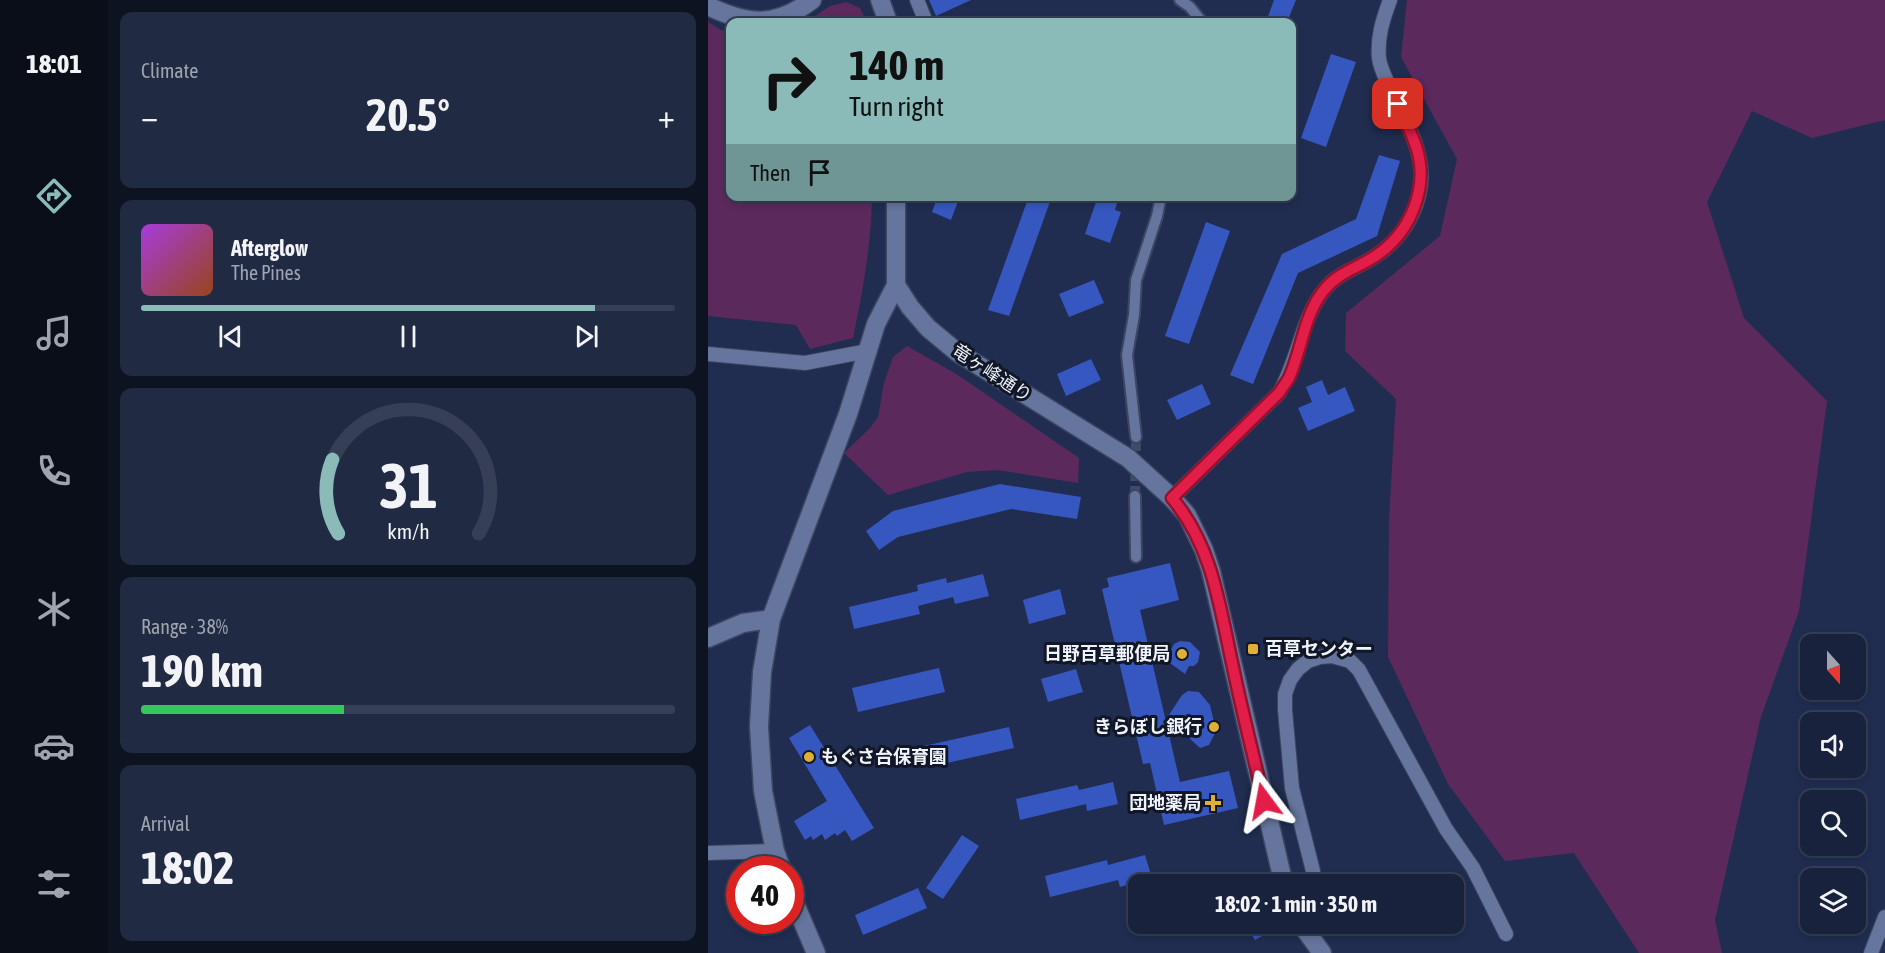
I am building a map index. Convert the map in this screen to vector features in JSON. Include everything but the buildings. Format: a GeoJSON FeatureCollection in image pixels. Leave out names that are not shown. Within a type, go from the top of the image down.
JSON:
{"type":"FeatureCollection","features":[{"type":"Feature","properties":{"kind":"street"},"geometry":{"type":"LineString","coordinates":[[783,18],[812,0]]}},
{"type":"Feature","properties":{"kind":"street"},"geometry":{"type":"LineString","coordinates":[[880,0],[887,18]]}},
{"type":"Feature","properties":{"kind":"street"},"geometry":{"type":"LineString","coordinates":[[916,0],[924,18]]}},
{"type":"Feature","properties":{"kind":"street"},"geometry":{"type":"LineString","coordinates":[[1180,0],[1190,7],[1199,18]]}},
{"type":"Feature","properties":{"kind":"street"},"geometry":{"type":"LineString","coordinates":[[1172,498],[1279,393],[1288,378],[1311,313],[1324,290],[1340,275],[1374,258],[1393,243],[1405,228],[1416,206],[1421,182],[1416,148],[1379,60],[1379,37],[1390,0]]}},
{"type":"Feature","properties":{"kind":"street"},"geometry":{"type":"LineString","coordinates":[[708,6],[738,18]]}},
{"type":"Feature","properties":{"kind":"street"},"geometry":{"type":"LineString","coordinates":[[777,856],[763,791],[759,727],[762,672],[771,619],[848,414],[876,324],[896,285],[896,201]]}},
{"type":"Feature","properties":{"kind":"street"},"geometry":{"type":"LineString","coordinates":[[1136,437],[1127,355],[1134,315],[1136,280],[1160,201]]}},
{"type":"Feature","properties":{"kind":"street","name":"竜ヶ峰通り"},"geometry":{"type":"LineString","coordinates":[[896,285],[910,307],[944,342],[1128,458],[1172,498],[1187,515],[1196,531],[1211,571],[1281,874]]}},
{"type":"Feature","properties":{"kind":"street"},"geometry":{"type":"LineString","coordinates":[[708,354],[804,363],[867,351]]}},
{"type":"Feature","properties":{"kind":"street"},"geometry":{"type":"LineString","coordinates":[[1135,496],[1136,557]]}},
{"type":"Feature","properties":{"kind":"street"},"geometry":{"type":"LineString","coordinates":[[708,638],[743,623],[771,619]]}},
{"type":"Feature","properties":{"kind":"street"},"geometry":{"type":"LineString","coordinates":[[1313,874],[1292,788],[1285,710],[1286,693],[1290,680],[1308,661],[1332,656],[1350,661],[1359,670],[1446,829],[1473,868],[1506,934]]}},
{"type":"Feature","properties":{"kind":"street"},"geometry":{"type":"LineString","coordinates":[[708,853],[775,851]]}},
{"type":"Feature","properties":{"kind":"street"},"geometry":{"type":"LineString","coordinates":[[1871,953],[1885,917]]}},
{"type":"Feature","properties":{"kind":"street"},"geometry":{"type":"LineString","coordinates":[[804,925],[816,953]]}},
{"type":"Feature","properties":{"kind":"street"},"geometry":{"type":"LineString","coordinates":[[1308,934],[1322,953]]}},
{"type":"Feature","properties":{"kind":"shaded area"},"geometry":{"type":"Polygon","coordinates":[[[1407,0],[1885,0],[1885,120],[1812,138],[1752,111],[1707,202],[1744,318],[1827,401],[1799,611],[1761,717],[1715,920],[1722,953],[1639,953],[1574,853],[1505,861],[1448,784],[1388,657],[1389,519],[1396,399],[1345,351],[1346,313],[1440,236],[1457,159],[1401,57],[1407,0]]]}},
{"type":"Feature","properties":{"kind":"shaded area"},"geometry":{"type":"Polygon","coordinates":[[[846,2],[860,8],[865,18],[812,18],[830,6],[846,2]]]}},
{"type":"Feature","properties":{"kind":"shaded area"},"geometry":{"type":"Polygon","coordinates":[[[708,22],[726,31],[726,201],[872,201],[866,268],[853,338],[810,349],[796,325],[708,316],[708,22]]]}},
{"type":"Feature","properties":{"kind":"shaded area"},"geometry":{"type":"Polygon","coordinates":[[[907,346],[958,375],[1079,458],[1078,483],[997,470],[967,472],[888,495],[844,453],[878,417],[884,383],[893,357],[907,346]]]}},
{"type":"Feature","properties":{"kind":"tunnel"},"geometry":{"type":"LineString","coordinates":[[1135,496],[1136,437]]}},
{"type":"Feature","properties":{"kind":"place","name":"百草センター"},"geometry":{"type":"Point","coordinates":[1253,649]}},
{"type":"Feature","properties":{"kind":"place","name":"日野百草郵便局"},"geometry":{"type":"Point","coordinates":[1182,654]}},
{"type":"Feature","properties":{"kind":"place","name":"きらぼし銀行"},"geometry":{"type":"Point","coordinates":[1214,727]}},
{"type":"Feature","properties":{"kind":"place","name":"もぐさ台保育園"},"geometry":{"type":"Point","coordinates":[809,757]}},
{"type":"Feature","properties":{"kind":"place","name":"団地薬局"},"geometry":{"type":"Point","coordinates":[1213,803]}},
{"type":"Feature","properties":{"kind":"route"},"geometry":{"type":"LineString","coordinates":[[1264,801],[1211,571],[1196,531],[1187,515],[1172,498],[1279,393],[1288,378],[1311,313],[1324,290],[1340,275],[1374,258],[1393,243],[1405,228],[1416,206],[1421,182],[1416,148],[1398,104]]}}]}
